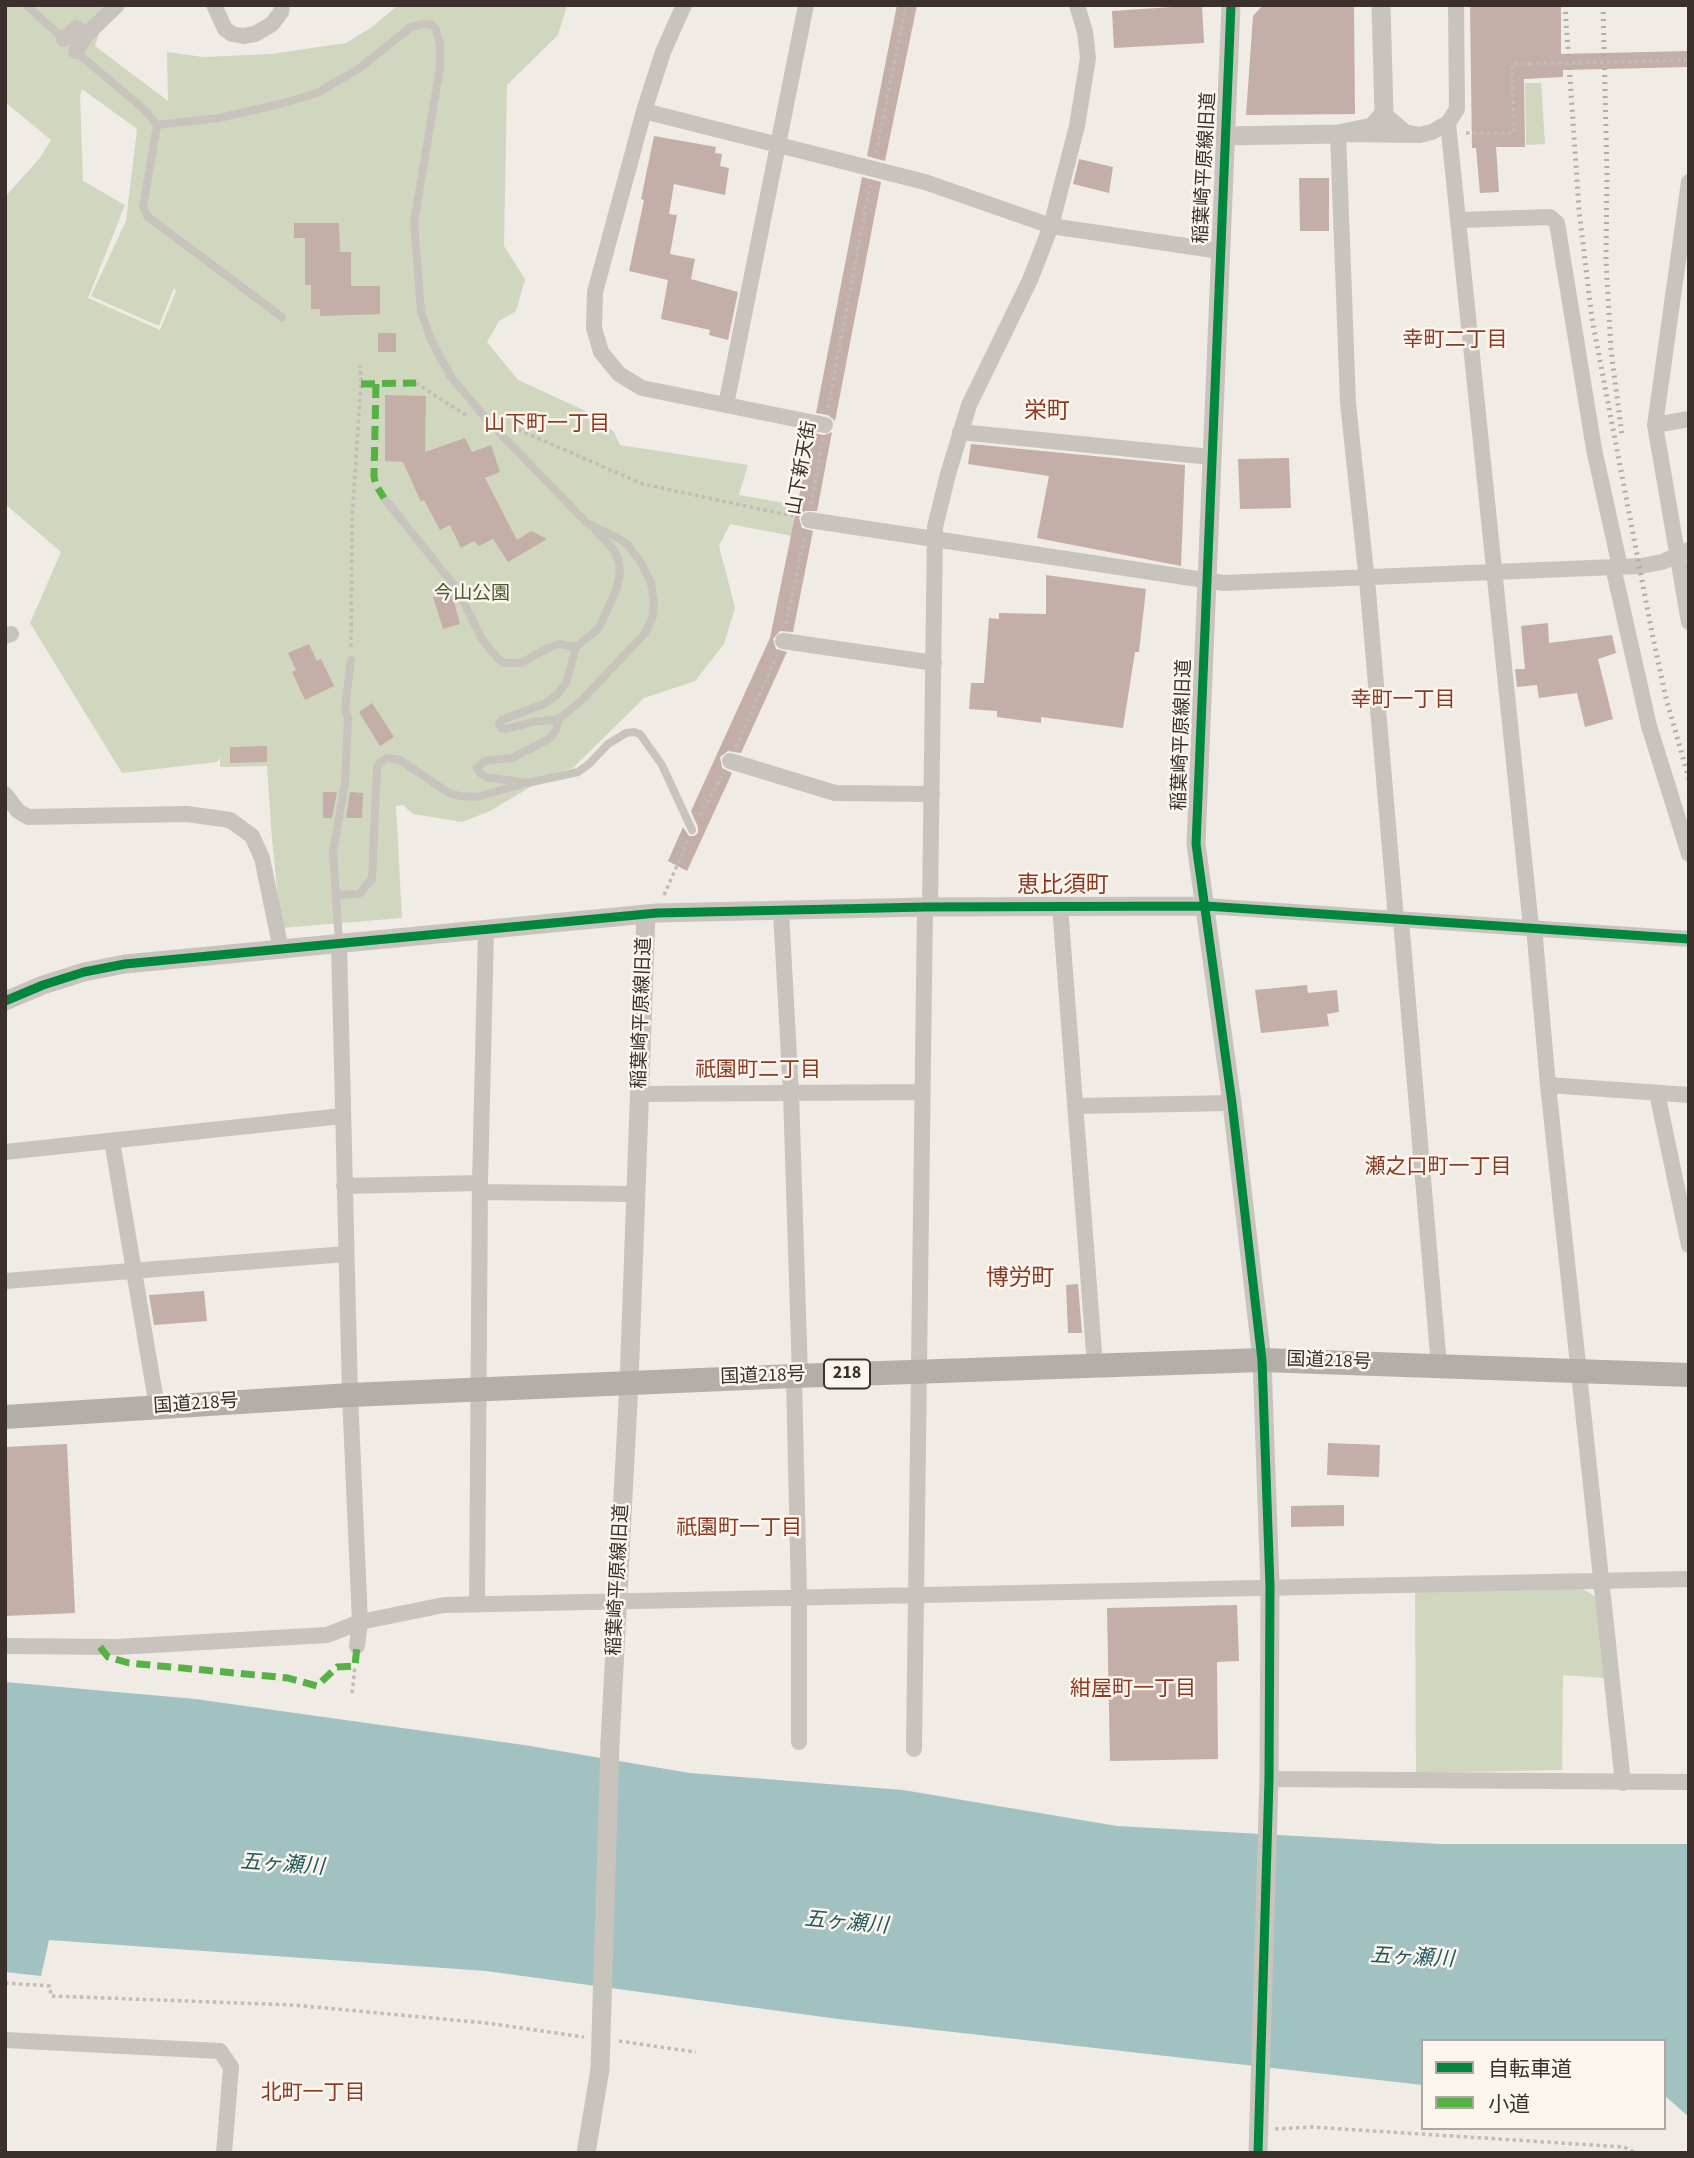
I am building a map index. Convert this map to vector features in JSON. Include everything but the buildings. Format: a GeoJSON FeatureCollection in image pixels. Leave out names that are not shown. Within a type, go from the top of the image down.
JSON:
{"type":"FeatureCollection","features":[{"type":"Feature","properties":{"kind":"highway","name":"国道218号"},"geometry":{"type":"LineString","coordinates":[[5,1417],[480,1389],[1262,1360],[1689,1375]]}},
{"type":"Feature","properties":{"kind":"street"},"geometry":{"type":"LineString","coordinates":[[76,51],[86,35],[117,5]]}},
{"type":"Feature","properties":{"kind":"street"},"geometry":{"type":"LineString","coordinates":[[214,5],[225,29],[232,34],[243,36],[256,34],[272,24],[281,12],[282,5]]}},
{"type":"Feature","properties":{"kind":"street"},"geometry":{"type":"LineString","coordinates":[[684,5],[663,52],[644,111],[595,292],[594,328],[601,352],[619,374],[642,388],[825,425]]}},
{"type":"Feature","properties":{"kind":"street"},"geometry":{"type":"LineString","coordinates":[[726,405],[806,5]]}},
{"type":"Feature","properties":{"kind":"street"},"geometry":{"type":"LineString","coordinates":[[914,1749],[918,1371],[932,794],[935,539],[938,514],[969,405],[1030,280],[1051,226],[1077,126],[1088,58],[1085,32],[1077,5]]}},
{"type":"Feature","properties":{"kind":"street","name":"稲葉崎平原線旧道"},"geometry":{"type":"LineString","coordinates":[[586,2153],[600,2069],[610,1743],[629,1383],[634,1194],[651,913],[928,907],[1206,906],[1196,844],[1231,5]]}},
{"type":"Feature","properties":{"kind":"street"},"geometry":{"type":"LineString","coordinates":[[1338,134],[1372,127],[1384,114],[1381,5]]}},
{"type":"Feature","properties":{"kind":"street"},"geometry":{"type":"LineString","coordinates":[[1456,5],[1457,109],[1449,128],[1623,1783]]}},
{"type":"Feature","properties":{"kind":"street"},"geometry":{"type":"LineString","coordinates":[[64,38],[77,28],[86,35]]}},
{"type":"Feature","properties":{"kind":"street"},"geometry":{"type":"LineString","coordinates":[[644,111],[925,182],[1051,226],[1220,251]]}},
{"type":"Feature","properties":{"kind":"street"},"geometry":{"type":"LineString","coordinates":[[1384,114],[1405,132],[1420,135]]}},
{"type":"Feature","properties":{"kind":"street"},"geometry":{"type":"LineString","coordinates":[[1224,136],[1420,135],[1449,128]]}},
{"type":"Feature","properties":{"kind":"street"},"geometry":{"type":"LineString","coordinates":[[1338,134],[1348,402],[1439,1366]]}},
{"type":"Feature","properties":{"kind":"street"},"geometry":{"type":"LineString","coordinates":[[1689,182],[1656,425],[1684,553],[1689,622]]}},
{"type":"Feature","properties":{"kind":"street"},"geometry":{"type":"LineString","coordinates":[[1459,220],[1550,217],[1557,223],[1594,449],[1649,726],[1689,854]]}},
{"type":"Feature","properties":{"kind":"street"},"geometry":{"type":"LineString","coordinates":[[1656,425],[1689,419]]}},
{"type":"Feature","properties":{"kind":"street"},"geometry":{"type":"LineString","coordinates":[[960,432],[1211,457]]}},
{"type":"Feature","properties":{"kind":"street"},"geometry":{"type":"LineString","coordinates":[[809,520],[1224,583],[1617,567],[1651,564],[1684,553]]}},
{"type":"Feature","properties":{"kind":"street"},"geometry":{"type":"LineString","coordinates":[[783,641],[933,663]]}},
{"type":"Feature","properties":{"kind":"street"},"geometry":{"type":"LineString","coordinates":[[730,761],[835,793],[932,794]]}},
{"type":"Feature","properties":{"kind":"street"},"geometry":{"type":"LineString","coordinates":[[5,794],[18,811],[28,817],[187,814],[230,820],[252,836],[262,858],[281,950]]}},
{"type":"Feature","properties":{"kind":"street"},"geometry":{"type":"LineString","coordinates":[[1060,906],[1095,1365]]}},
{"type":"Feature","properties":{"kind":"street"},"geometry":{"type":"LineString","coordinates":[[1258,2153],[1269,1784],[1269,1587],[1262,1360],[1206,906],[1689,939]]}},
{"type":"Feature","properties":{"kind":"street"},"geometry":{"type":"LineString","coordinates":[[781,911],[791,1093],[797,1376],[799,1742]]}},
{"type":"Feature","properties":{"kind":"street"},"geometry":{"type":"LineString","coordinates":[[5,1001],[74,975],[125,964],[651,913]]}},
{"type":"Feature","properties":{"kind":"street"},"geometry":{"type":"LineString","coordinates":[[477,1604],[480,1188],[486,930]]}},
{"type":"Feature","properties":{"kind":"street"},"geometry":{"type":"LineString","coordinates":[[339,944],[350,1395],[360,1622],[357,1646]]}},
{"type":"Feature","properties":{"kind":"street"},"geometry":{"type":"LineString","coordinates":[[1548,1085],[1689,1095]]}},
{"type":"Feature","properties":{"kind":"street"},"geometry":{"type":"LineString","coordinates":[[640,1094],[923,1092]]}},
{"type":"Feature","properties":{"kind":"street"},"geometry":{"type":"LineString","coordinates":[[1657,1093],[1689,1245]]}},
{"type":"Feature","properties":{"kind":"street"},"geometry":{"type":"LineString","coordinates":[[1075,1106],[1232,1103]]}},
{"type":"Feature","properties":{"kind":"street"},"geometry":{"type":"LineString","coordinates":[[5,1152],[342,1116]]}},
{"type":"Feature","properties":{"kind":"street"},"geometry":{"type":"LineString","coordinates":[[112,1141],[157,1407]]}},
{"type":"Feature","properties":{"kind":"street"},"geometry":{"type":"LineString","coordinates":[[344,1186],[634,1194]]}},
{"type":"Feature","properties":{"kind":"street"},"geometry":{"type":"LineString","coordinates":[[5,1281],[346,1254]]}},
{"type":"Feature","properties":{"kind":"street"},"geometry":{"type":"LineString","coordinates":[[5,1646],[117,1647],[327,1635],[360,1622],[444,1605],[1689,1579]]}},
{"type":"Feature","properties":{"kind":"street"},"geometry":{"type":"LineString","coordinates":[[1269,1784],[1689,1782]]}},
{"type":"Feature","properties":{"kind":"street"},"geometry":{"type":"LineString","coordinates":[[5,2040],[220,2051],[231,2067],[225,2153]]}},
{"type":"Feature","properties":{"kind":"lane"},"geometry":{"type":"LineString","coordinates":[[26,5],[145,110],[157,125],[143,207],[147,216],[282,317]]}},
{"type":"Feature","properties":{"kind":"lane"},"geometry":{"type":"LineString","coordinates":[[157,125],[219,118],[317,93],[356,70],[411,27],[424,23],[432,25],[439,37],[440,67],[414,222],[421,311],[431,340],[451,377],[489,422],[614,550],[620,571],[617,589],[599,628],[576,647],[566,683],[558,694],[547,703],[514,714],[499,723],[501,727],[506,729],[559,719],[582,700],[645,633],[653,616],[651,583],[628,545],[595,529]]}},
{"type":"Feature","properties":{"kind":"lane"},"geometry":{"type":"LineString","coordinates":[[384,498],[457,589],[482,639],[498,659],[505,663],[521,663],[559,644],[576,647]]}},
{"type":"Feature","properties":{"kind":"lane"},"geometry":{"type":"LineString","coordinates":[[339,944],[333,852],[345,784],[348,719],[345,708],[351,660]]}},
{"type":"Feature","properties":{"kind":"lane"},"geometry":{"type":"LineString","coordinates":[[527,783],[486,777],[480,774],[477,768],[484,761],[512,758],[549,739],[556,730],[559,719]]}},
{"type":"Feature","properties":{"kind":"lane"},"geometry":{"type":"LineString","coordinates":[[336,895],[359,894],[372,879],[377,768],[380,762],[388,758],[400,760],[449,793],[476,797],[579,772],[608,744],[626,733],[634,732],[640,734],[662,765],[692,830]]}},
{"type":"Feature","properties":{"kind":"path"},"geometry":{"type":"LineString","coordinates":[[1449,128],[1514,133],[1512,64],[1689,60]]}},
{"type":"Feature","properties":{"kind":"path"},"geometry":{"type":"LineString","coordinates":[[351,660],[352,519],[360,366]]}},
{"type":"Feature","properties":{"kind":"path"},"geometry":{"type":"LineString","coordinates":[[416,383],[464,415],[516,428],[643,484],[809,520]]}},
{"type":"Feature","properties":{"kind":"path"},"geometry":{"type":"LineString","coordinates":[[352,1693],[355,1666]]}},
{"type":"Feature","properties":{"kind":"path"},"geometry":{"type":"LineString","coordinates":[[5,1983],[50,1986],[51,1996],[293,2005],[486,2023],[592,2038]]}},
{"type":"Feature","properties":{"kind":"path"},"geometry":{"type":"LineString","coordinates":[[618,2041],[696,2052]]}},
{"type":"Feature","properties":{"kind":"path"},"geometry":{"type":"LineString","coordinates":[[1259,2124],[1624,2147],[1636,2153]]}},
{"type":"Feature","properties":{"kind":"green space","name":"今山公園"},"geometry":{"type":"Polygon","coordinates":[[[5,5],[108,5],[95,46],[168,101],[167,52],[203,57],[271,54],[346,43],[372,27],[398,5],[567,5],[558,35],[507,85],[504,246],[525,279],[516,311],[499,321],[487,342],[518,380],[590,413],[614,432],[620,445],[748,465],[739,495],[796,505],[792,536],[730,524],[719,546],[735,608],[724,644],[695,681],[644,698],[573,768],[554,773],[490,811],[462,822],[413,814],[403,805],[396,806],[402,918],[281,928],[267,766],[220,767],[220,758],[217,762],[122,773],[30,623],[61,552],[5,504],[5,197],[39,159],[51,140],[5,102],[5,5]],[[82,89],[83,181],[125,205],[88,298],[160,330],[176,291],[174,288],[159,326],[91,296],[126,221],[137,129],[82,89]]]}},
{"type":"Feature","properties":{"kind":"green space"},"geometry":{"type":"Polygon","coordinates":[[[1525,83],[1541,83],[1545,144],[1526,145],[1525,83]]]}},
{"type":"Feature","properties":{"kind":"green space"},"geometry":{"type":"Polygon","coordinates":[[[1580,1587],[1599,1599],[1604,1678],[1563,1675],[1562,1770],[1416,1773],[1415,1592],[1580,1587]]]}},
{"type":"Feature","properties":{"kind":"water","name":"五ヶ瀬川"},"geometry":{"type":"Polygon","coordinates":[[[5,1682],[195,1699],[524,1745],[690,1773],[903,1790],[1117,1826],[1440,1844],[1689,1844],[1689,2117],[1666,2097],[1666,2039],[1421,2039],[1421,2085],[838,2019],[486,1971],[49,1940],[41,1976],[5,1972],[5,1682]]]}},
{"type":"Feature","properties":{"kind":"railway"},"geometry":{"type":"LineString","coordinates":[[1565,5],[1579,210],[1592,319],[1652,633],[1666,698],[1689,779]]}},
{"type":"Feature","properties":{"kind":"railway"},"geometry":{"type":"LineString","coordinates":[[1603,5],[1606,260],[1611,350],[1622,436]]}},
{"type":"Feature","properties":{"kind":"marked path"},"geometry":{"type":"LineString","coordinates":[[361,384],[416,383]]}},
{"type":"Feature","properties":{"kind":"marked path"},"geometry":{"type":"LineString","coordinates":[[376,384],[374,477],[384,498]]}},
{"type":"Feature","properties":{"kind":"marked path"},"geometry":{"type":"LineString","coordinates":[[100,1647],[108,1657],[129,1663],[288,1678],[317,1686],[337,1667],[355,1666],[357,1646]]}},
{"type":"Feature","properties":{"kind":"cycle path"},"geometry":{"type":"LineString","coordinates":[[1231,5],[1196,844],[1232,1103],[1262,1360],[1270,1587],[1269,1779],[1258,2153]]}},
{"type":"Feature","properties":{"kind":"cycle path"},"geometry":{"type":"LineString","coordinates":[[5,1001],[84,972],[125,964],[657,913],[925,907],[1206,906],[1689,939]]}},
{"type":"Feature","properties":{"kind":"district","name":"幸町二丁目"},"geometry":{"type":"Point","coordinates":[1455,341]}},
{"type":"Feature","properties":{"kind":"district","name":"栄町"},"geometry":{"type":"Point","coordinates":[1047,413]}},
{"type":"Feature","properties":{"kind":"district","name":"山下町一丁目"},"geometry":{"type":"Point","coordinates":[547,425]}},
{"type":"Feature","properties":{"kind":"district","name":"幸町一丁目"},"geometry":{"type":"Point","coordinates":[1403,701]}},
{"type":"Feature","properties":{"kind":"district","name":"恵比須町"},"geometry":{"type":"Point","coordinates":[1063,887]}},
{"type":"Feature","properties":{"kind":"district","name":"祇園町二丁目"},"geometry":{"type":"Point","coordinates":[758,1071]}},
{"type":"Feature","properties":{"kind":"district","name":"瀬之口町一丁目"},"geometry":{"type":"Point","coordinates":[1438,1168]}},
{"type":"Feature","properties":{"kind":"district","name":"博労町"},"geometry":{"type":"Point","coordinates":[1020,1280]}},
{"type":"Feature","properties":{"kind":"district","name":"祇園町一丁目"},"geometry":{"type":"Point","coordinates":[739,1529]}},
{"type":"Feature","properties":{"kind":"district","name":"紺屋町一丁目"},"geometry":{"type":"Point","coordinates":[1133,1690]}},
{"type":"Feature","properties":{"kind":"district","name":"北町一丁目"},"geometry":{"type":"Point","coordinates":[313,2094]}}]}
